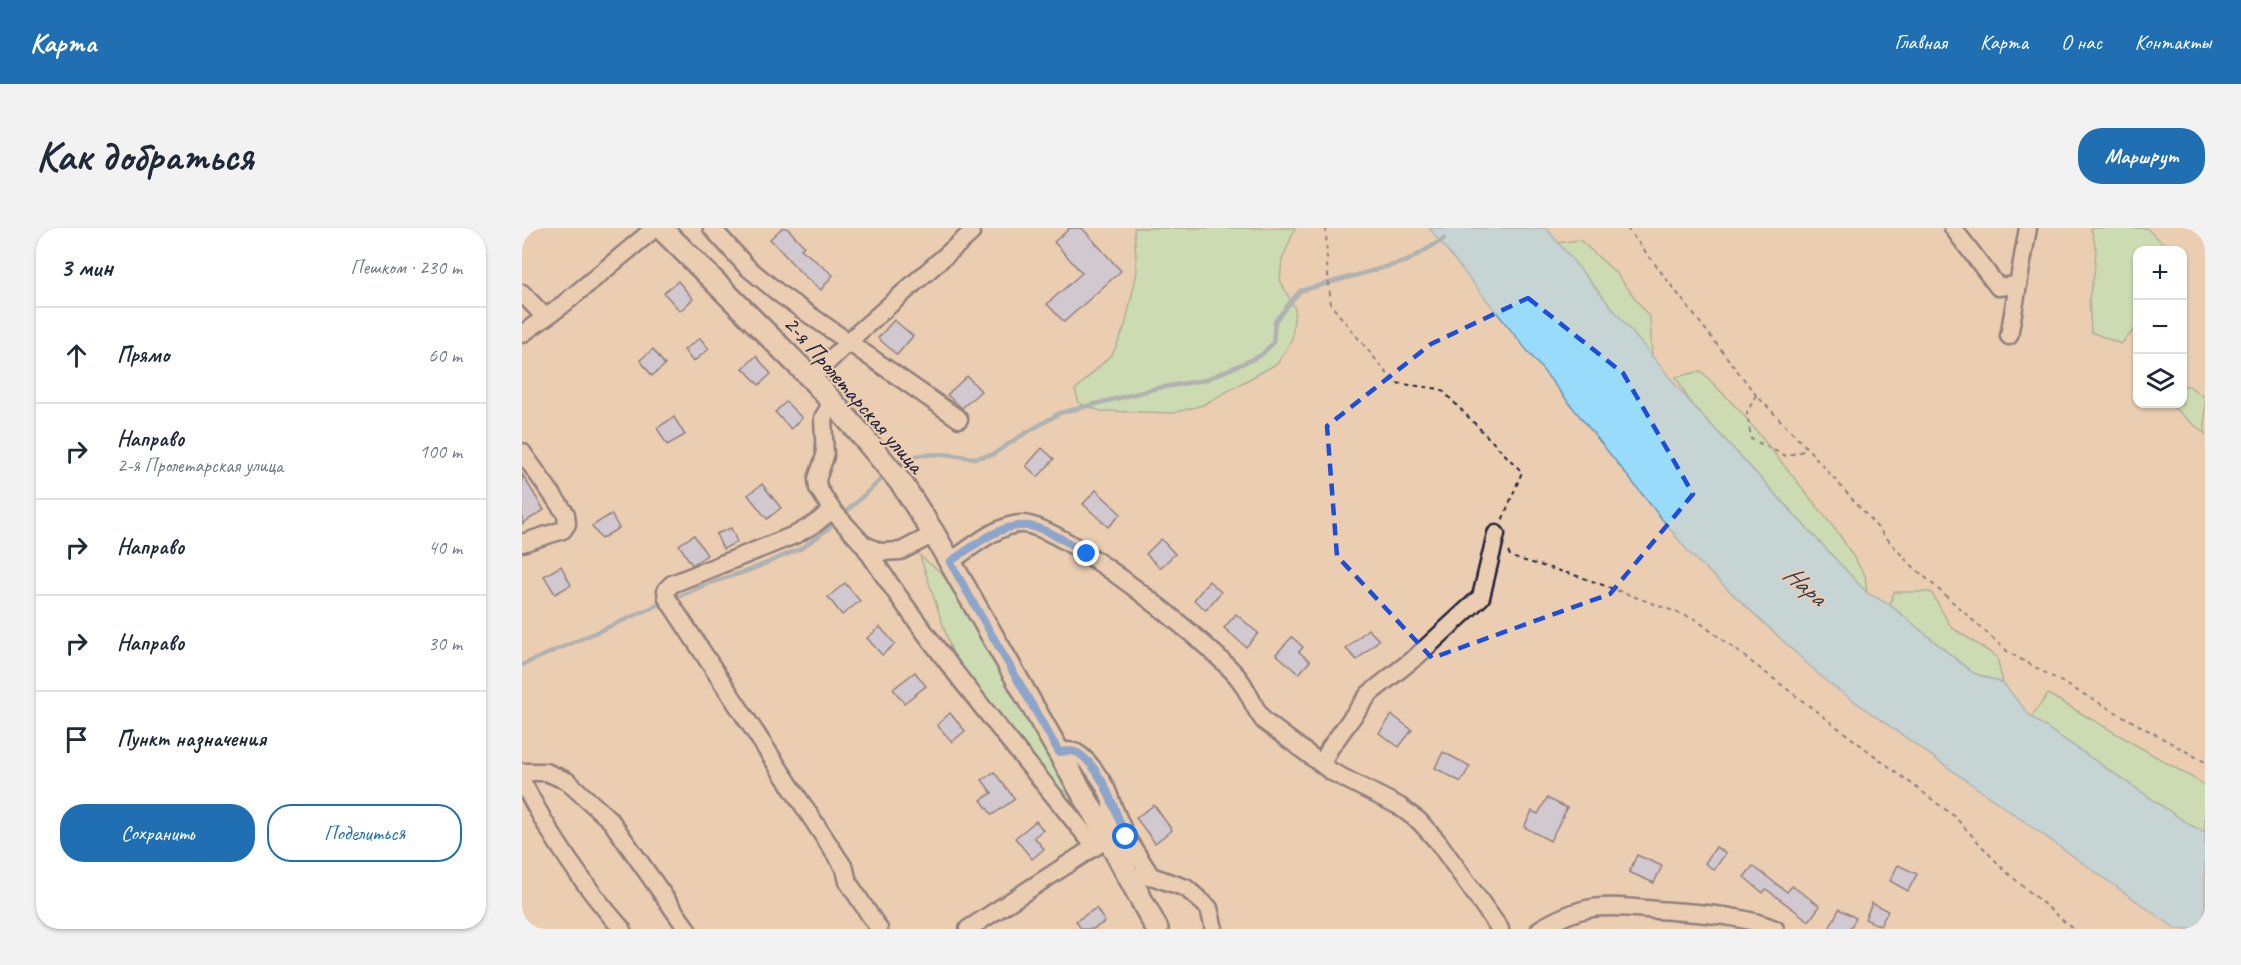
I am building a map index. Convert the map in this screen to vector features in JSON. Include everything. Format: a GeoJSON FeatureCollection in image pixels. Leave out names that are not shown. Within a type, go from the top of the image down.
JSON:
{"type":"FeatureCollection","features":[{"type":"Feature","properties":{"kind":"main road","name":"2-я Пролетарская улица"},"geometry":{"type":"LineString","coordinates":[[661,228],[811,378],[902,484],[934,534],[1059,752],[1101,836],[1129,878],[1157,929]]}},
{"type":"Feature","properties":{"kind":"street"},"geometry":{"type":"LineString","coordinates":[[522,334],[655,228]]}},
{"type":"Feature","properties":{"kind":"street"},"geometry":{"type":"LineString","coordinates":[[712,228],[747,267],[781,295],[959,419]]}},
{"type":"Feature","properties":{"kind":"street"},"geometry":{"type":"LineString","coordinates":[[1953,228],[1998,287],[2018,285]]}},
{"type":"Feature","properties":{"kind":"street"},"geometry":{"type":"LineString","coordinates":[[2009,336],[2028,228]]}},
{"type":"Feature","properties":{"kind":"street"},"geometry":{"type":"LineString","coordinates":[[811,378],[849,341],[971,233]]}},
{"type":"Feature","properties":{"kind":"street"},"geometry":{"type":"LineString","coordinates":[[522,293],[545,317]]}},
{"type":"Feature","properties":{"kind":"street"},"geometry":{"type":"LineString","coordinates":[[832,402],[823,418],[825,456],[818,479],[818,488],[832,510],[862,544],[887,581],[963,681],[1101,836]]}},
{"type":"Feature","properties":{"kind":"street"},"geometry":{"type":"LineString","coordinates":[[522,452],[566,514],[567,524],[563,530],[522,543]]}},
{"type":"Feature","properties":{"kind":"street"},"geometry":{"type":"LineString","coordinates":[[832,510],[797,534],[672,584],[666,590],[667,598],[845,868],[848,882],[879,929]]}},
{"type":"Feature","properties":{"kind":"street"},"geometry":{"type":"LineString","coordinates":[[950,562],[1003,528],[1021,524],[1045,530],[1087,554],[1182,625],[1236,674],[1248,691],[1255,711],[1264,721],[1332,772],[1399,806],[1419,820],[1438,842],[1500,929]]}},
{"type":"Feature","properties":{"kind":"street"},"geometry":{"type":"LineString","coordinates":[[862,544],[879,552],[901,551],[934,534]]}},
{"type":"Feature","properties":{"kind":"street"},"geometry":{"type":"LineString","coordinates":[[1322,764],[1330,748],[1369,694],[1417,656],[1481,597],[1496,534]]}},
{"type":"Feature","properties":{"kind":"street"},"geometry":{"type":"LineString","coordinates":[[1059,752],[1077,753],[1091,765],[1105,787],[1126,837],[1151,876]]}},
{"type":"Feature","properties":{"kind":"street"},"geometry":{"type":"LineString","coordinates":[[522,772],[546,772],[567,781],[611,821],[687,929]]}},
{"type":"Feature","properties":{"kind":"street"},"geometry":{"type":"LineString","coordinates":[[522,781],[565,854],[602,907],[622,929]]}},
{"type":"Feature","properties":{"kind":"street"},"geometry":{"type":"LineString","coordinates":[[968,929],[1101,836],[1110,812],[1111,802]]}},
{"type":"Feature","properties":{"kind":"street"},"geometry":{"type":"LineString","coordinates":[[1129,878],[1151,876],[1186,888],[1209,908],[1214,929]]}},
{"type":"Feature","properties":{"kind":"street"},"geometry":{"type":"LineString","coordinates":[[1540,929],[1593,908],[1626,907],[1696,921],[1761,923],[1775,929]]}},
{"type":"Feature","properties":{"kind":"path"},"geometry":{"type":"LineString","coordinates":[[1326,228],[1331,305],[1395,382],[1441,389],[1522,472],[1496,534],[1511,556],[1581,577],[1695,619],[1953,816],[2003,868],[2073,929]]}},
{"type":"Feature","properties":{"kind":"path"},"geometry":{"type":"LineString","coordinates":[[1627,228],[1756,395],[1809,450],[1906,560],[2008,652],[2205,762]]}},
{"type":"Feature","properties":{"kind":"path"},"geometry":{"type":"LineString","coordinates":[[1756,395],[1747,412],[1751,439],[1786,456],[1809,450]]}},
{"type":"Feature","properties":{"kind":"highlighted area"},"geometry":{"type":"Polygon","coordinates":[[[1528,298],[1623,373],[1693,494],[1610,594],[1432,658],[1337,556],[1327,426],[1431,344],[1528,298]]]}},
{"type":"Feature","properties":{"kind":"green space"},"geometry":{"type":"Polygon","coordinates":[[[1134,228],[1295,228],[1282,260],[1280,280],[1295,309],[1292,339],[1278,363],[1203,405],[1173,413],[1101,411],[1079,403],[1075,390],[1113,353],[1125,326],[1137,272],[1134,228]]]}},
{"type":"Feature","properties":{"kind":"green space"},"geometry":{"type":"Polygon","coordinates":[[[2091,228],[2146,228],[2166,246],[2133,246],[2133,331],[2121,344],[2091,332],[2089,297],[2096,249],[2091,228]]]}},
{"type":"Feature","properties":{"kind":"green space"},"geometry":{"type":"Polygon","coordinates":[[[1580,240],[1617,274],[1650,318],[1652,357],[1557,243],[1580,240]]]}},
{"type":"Feature","properties":{"kind":"green space"},"geometry":{"type":"Polygon","coordinates":[[[1701,371],[1742,413],[1839,534],[1865,575],[1867,593],[1690,402],[1676,377],[1701,371]]]}},
{"type":"Feature","properties":{"kind":"green space"},"geometry":{"type":"Polygon","coordinates":[[[2187,386],[2205,398],[2205,434],[2174,408],[2187,408],[2187,386]]]}},
{"type":"Feature","properties":{"kind":"green space"},"geometry":{"type":"Polygon","coordinates":[[[920,556],[943,574],[1028,718],[1090,831],[957,667],[920,556]]]}},
{"type":"Feature","properties":{"kind":"green space"},"geometry":{"type":"Polygon","coordinates":[[[1894,592],[1931,592],[1951,627],[1997,657],[2003,683],[1973,673],[1890,605],[1894,592]]]}},
{"type":"Feature","properties":{"kind":"green space"},"geometry":{"type":"Polygon","coordinates":[[[2048,694],[2205,785],[2205,832],[2190,825],[2031,717],[2048,694]]]}},
{"type":"Feature","properties":{"kind":"water","name":"Нара"},"geometry":{"type":"Polygon","coordinates":[[[1429,228],[1546,228],[1690,402],[1867,593],[1890,605],[1973,673],[2003,683],[2031,717],[2190,825],[2205,832],[2205,929],[2176,929],[1827,682],[1690,554],[1429,228]]]}},
{"type":"Feature","properties":{"kind":"building"},"geometry":{"type":"Polygon","coordinates":[[[782,228],[787,228],[804,246],[801,249],[833,275],[821,290],[802,274],[770,239],[782,228]]]}},
{"type":"Feature","properties":{"kind":"building"},"geometry":{"type":"Polygon","coordinates":[[[1070,228],[1082,228],[1121,271],[1064,322],[1047,304],[1082,273],[1054,242],[1070,228]]]}},
{"type":"Feature","properties":{"kind":"building"},"geometry":{"type":"Polygon","coordinates":[[[678,281],[693,299],[680,311],[664,293],[678,281]]]}},
{"type":"Feature","properties":{"kind":"building"},"geometry":{"type":"Polygon","coordinates":[[[894,320],[913,336],[897,355],[878,338],[894,320]]]}},
{"type":"Feature","properties":{"kind":"building"},"geometry":{"type":"Polygon","coordinates":[[[700,338],[709,349],[693,362],[684,350],[700,338]]]}},
{"type":"Feature","properties":{"kind":"building"},"geometry":{"type":"Polygon","coordinates":[[[653,349],[665,365],[652,376],[640,360],[653,349]]]}},
{"type":"Feature","properties":{"kind":"building"},"geometry":{"type":"Polygon","coordinates":[[[756,356],[771,374],[759,385],[743,368],[756,356]]]}},
{"type":"Feature","properties":{"kind":"building"},"geometry":{"type":"Polygon","coordinates":[[[967,376],[981,391],[962,408],[947,395],[967,376]]]}},
{"type":"Feature","properties":{"kind":"building"},"geometry":{"type":"Polygon","coordinates":[[[786,402],[802,418],[791,429],[775,412],[786,402]]]}},
{"type":"Feature","properties":{"kind":"building"},"geometry":{"type":"Polygon","coordinates":[[[674,417],[685,435],[667,445],[657,428],[674,417]]]}},
{"type":"Feature","properties":{"kind":"building"},"geometry":{"type":"Polygon","coordinates":[[[1042,448],[1054,459],[1038,477],[1026,466],[1042,448]]]}},
{"type":"Feature","properties":{"kind":"building"},"geometry":{"type":"Polygon","coordinates":[[[522,474],[544,510],[522,524],[522,474]]]}},
{"type":"Feature","properties":{"kind":"building"},"geometry":{"type":"Polygon","coordinates":[[[762,484],[781,508],[767,519],[748,495],[762,484]]]}},
{"type":"Feature","properties":{"kind":"building"},"geometry":{"type":"Polygon","coordinates":[[[1096,490],[1121,514],[1108,527],[1083,504],[1096,490]]]}},
{"type":"Feature","properties":{"kind":"building"},"geometry":{"type":"Polygon","coordinates":[[[611,514],[619,528],[601,539],[592,526],[611,514]]]}},
{"type":"Feature","properties":{"kind":"building"},"geometry":{"type":"Polygon","coordinates":[[[731,528],[737,542],[723,549],[716,534],[731,528]]]}},
{"type":"Feature","properties":{"kind":"building"},"geometry":{"type":"Polygon","coordinates":[[[694,535],[707,555],[692,565],[679,545],[694,535]]]}},
{"type":"Feature","properties":{"kind":"building"},"geometry":{"type":"Polygon","coordinates":[[[1161,539],[1175,554],[1160,568],[1146,554],[1161,539]]]}},
{"type":"Feature","properties":{"kind":"building"},"geometry":{"type":"Polygon","coordinates":[[[561,566],[571,585],[555,594],[544,576],[561,566]]]}},
{"type":"Feature","properties":{"kind":"building"},"geometry":{"type":"Polygon","coordinates":[[[1209,581],[1221,592],[1206,610],[1194,600],[1209,581]]]}},
{"type":"Feature","properties":{"kind":"building"},"geometry":{"type":"Polygon","coordinates":[[[845,583],[860,601],[842,615],[828,597],[845,583]]]}},
{"type":"Feature","properties":{"kind":"building"},"geometry":{"type":"Polygon","coordinates":[[[1236,614],[1258,633],[1246,647],[1224,628],[1236,614]]]}},
{"type":"Feature","properties":{"kind":"building"},"geometry":{"type":"Polygon","coordinates":[[[880,627],[895,644],[882,655],[867,638],[880,627]]]}},
{"type":"Feature","properties":{"kind":"building"},"geometry":{"type":"Polygon","coordinates":[[[1368,629],[1379,640],[1357,660],[1346,649],[1368,629]]]}},
{"type":"Feature","properties":{"kind":"building"},"geometry":{"type":"Polygon","coordinates":[[[1292,637],[1303,647],[1299,652],[1310,661],[1299,674],[1276,654],[1292,637]]]}},
{"type":"Feature","properties":{"kind":"building"},"geometry":{"type":"Polygon","coordinates":[[[915,672],[926,686],[904,703],[893,689],[915,672]]]}},
{"type":"Feature","properties":{"kind":"building"},"geometry":{"type":"Polygon","coordinates":[[[950,713],[965,731],[952,742],[937,725],[950,713]]]}},
{"type":"Feature","properties":{"kind":"building"},"geometry":{"type":"Polygon","coordinates":[[[1392,715],[1412,730],[1399,747],[1379,733],[1392,715]]]}},
{"type":"Feature","properties":{"kind":"building"},"geometry":{"type":"Polygon","coordinates":[[[1443,752],[1470,766],[1461,782],[1435,768],[1443,752]]]}},
{"type":"Feature","properties":{"kind":"building"},"geometry":{"type":"Polygon","coordinates":[[[994,772],[1015,799],[992,815],[981,800],[992,793],[982,780],[994,772]]]}},
{"type":"Feature","properties":{"kind":"building"},"geometry":{"type":"Polygon","coordinates":[[[1547,798],[1567,808],[1550,841],[1524,827],[1532,811],[1538,814],[1547,798]]]}},
{"type":"Feature","properties":{"kind":"building"},"geometry":{"type":"Polygon","coordinates":[[[1154,805],[1172,830],[1155,843],[1136,818],[1154,805]]]}},
{"type":"Feature","properties":{"kind":"building"},"geometry":{"type":"Polygon","coordinates":[[[1036,821],[1043,830],[1034,837],[1044,849],[1032,859],[1015,838],[1036,821]]]}},
{"type":"Feature","properties":{"kind":"building"},"geometry":{"type":"Polygon","coordinates":[[[1716,847],[1726,853],[1714,870],[1705,863],[1716,847]]]}},
{"type":"Feature","properties":{"kind":"building"},"geometry":{"type":"Polygon","coordinates":[[[1637,855],[1662,866],[1654,883],[1629,872],[1637,855]]]}},
{"type":"Feature","properties":{"kind":"building"},"geometry":{"type":"Polygon","coordinates":[[[1898,865],[1917,874],[1908,891],[1890,881],[1898,865]]]}},
{"type":"Feature","properties":{"kind":"building"},"geometry":{"type":"Polygon","coordinates":[[[1753,866],[1787,892],[1792,886],[1820,906],[1809,921],[1766,889],[1763,893],[1744,877],[1753,866]]]}},
{"type":"Feature","properties":{"kind":"building"},"geometry":{"type":"Polygon","coordinates":[[[1872,903],[1888,911],[1880,926],[1865,919],[1872,903]]]}},
{"type":"Feature","properties":{"kind":"building"},"geometry":{"type":"Polygon","coordinates":[[[1096,908],[1105,922],[1093,929],[1081,929],[1076,921],[1096,908]]]}},
{"type":"Feature","properties":{"kind":"building"},"geometry":{"type":"Polygon","coordinates":[[[1839,909],[1856,918],[1850,929],[1829,929],[1839,909]]]}},
{"type":"Feature","properties":{"kind":"waterway"},"geometry":{"type":"LineString","coordinates":[[897,466],[912,457],[922,455],[944,454],[974,458],[992,455],[1060,413],[1158,388],[1205,380],[1260,356],[1273,343],[1275,321],[1300,291],[1407,261],[1444,239]]}},
{"type":"Feature","properties":{"kind":"waterway"},"geometry":{"type":"LineString","coordinates":[[673,599],[802,548],[824,532],[888,473]]}},
{"type":"Feature","properties":{"kind":"waterway"},"geometry":{"type":"LineString","coordinates":[[522,665],[665,602]]}},
{"type":"Feature","properties":{"kind":"route"},"geometry":{"type":"LineString","coordinates":[[1087,554],[1045,530],[1021,524],[1003,528],[950,562],[1059,752],[1077,753],[1091,765],[1105,787],[1126,837]]}}]}
